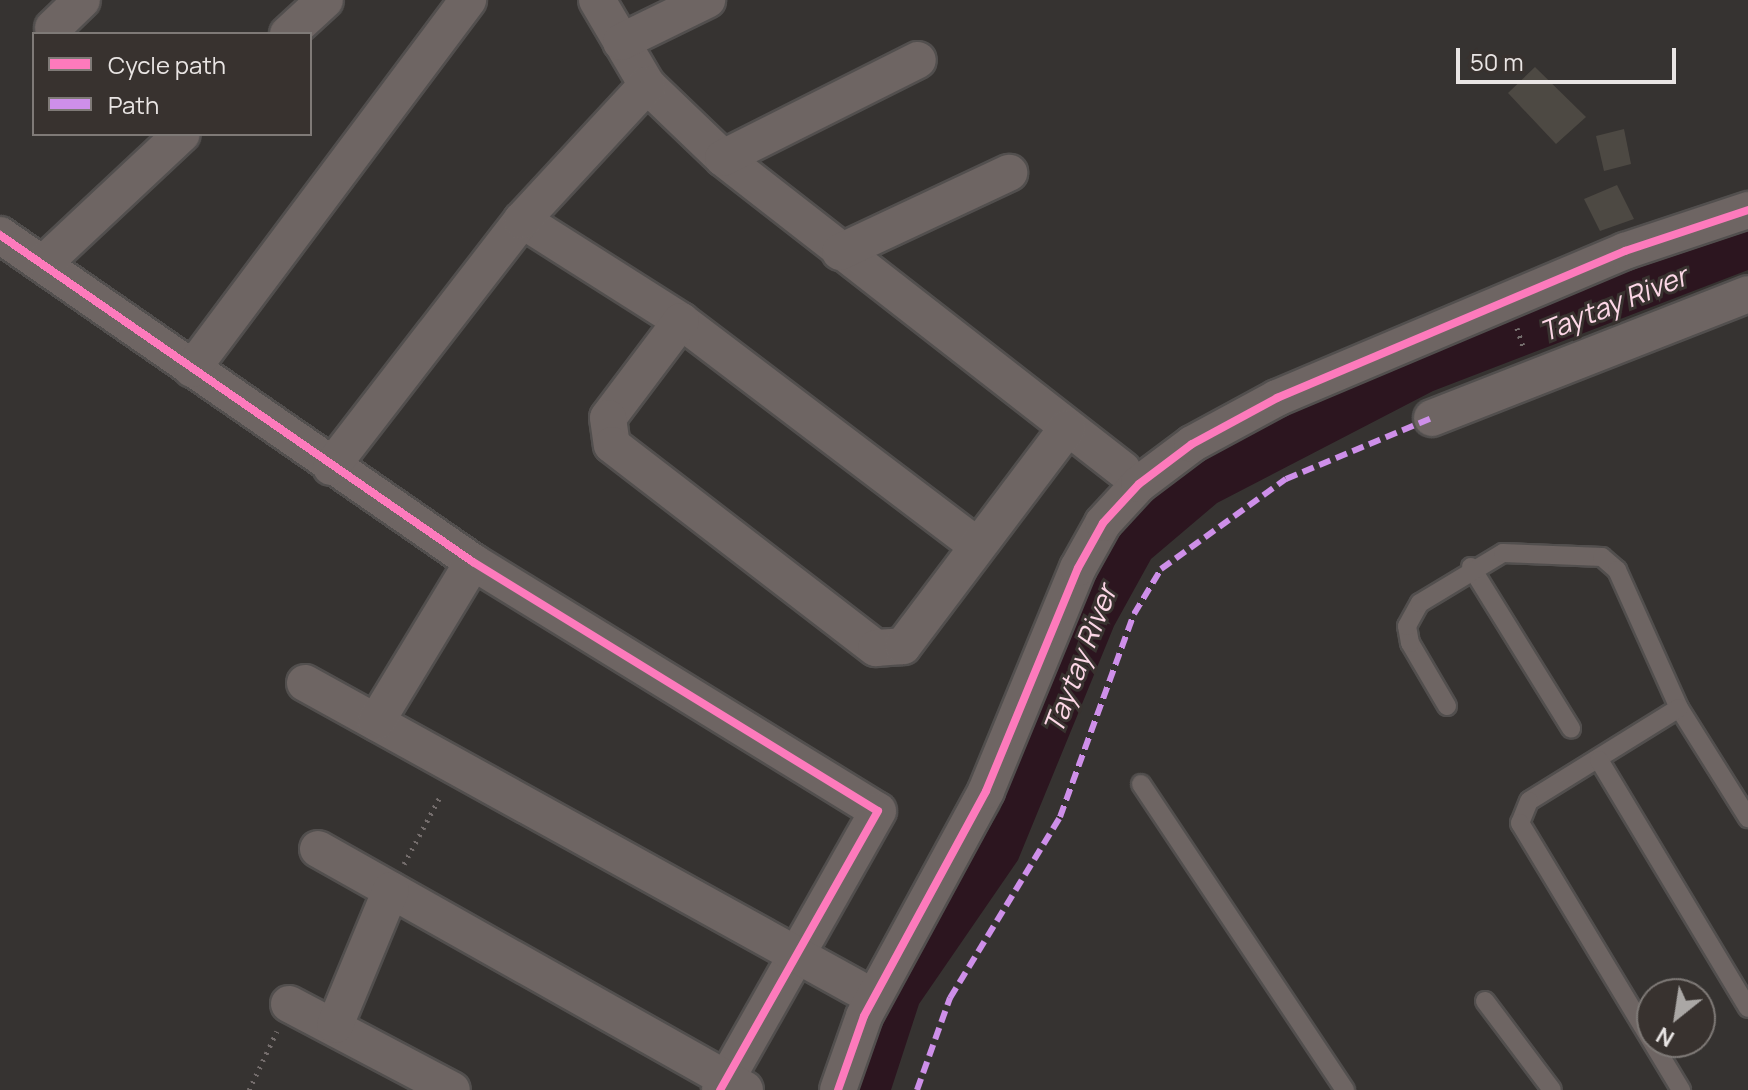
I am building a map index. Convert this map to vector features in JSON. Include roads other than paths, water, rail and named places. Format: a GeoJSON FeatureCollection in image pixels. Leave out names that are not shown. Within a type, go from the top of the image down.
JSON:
{"type":"FeatureCollection","features":[{"type":"Feature","properties":{"kind":"street"},"geometry":{"type":"LineString","coordinates":[[53,28],[82,0]]}},
{"type":"Feature","properties":{"kind":"street"},"geometry":{"type":"LineString","coordinates":[[290,32],[325,0]]}},
{"type":"Feature","properties":{"kind":"street"},"geometry":{"type":"LineString","coordinates":[[597,0],[647,85],[723,158],[1123,470]]}},
{"type":"Feature","properties":{"kind":"street"},"geometry":{"type":"LineString","coordinates":[[621,42],[707,0]]}},
{"type":"Feature","properties":{"kind":"street"},"geometry":{"type":"LineString","coordinates":[[192,369],[452,8]]}},
{"type":"Feature","properties":{"kind":"street"},"geometry":{"type":"LineString","coordinates":[[723,158],[918,60]]}},
{"type":"Feature","properties":{"kind":"street"},"geometry":{"type":"LineString","coordinates":[[331,467],[522,220],[647,85]]}},
{"type":"Feature","properties":{"kind":"street"},"geometry":{"type":"LineString","coordinates":[[45,262],[180,136]]}},
{"type":"Feature","properties":{"kind":"street"},"geometry":{"type":"LineString","coordinates":[[840,252],[1009,173]]}},
{"type":"Feature","properties":{"kind":"street"},"geometry":{"type":"LineString","coordinates":[[838,1090],[864,1016],[986,791],[1078,568],[1103,523],[1139,484],[1192,444],[1277,398],[1625,251],[1748,210]]}},
{"type":"Feature","properties":{"kind":"street"},"geometry":{"type":"LineString","coordinates":[[522,220],[681,321],[977,546]]}},
{"type":"Feature","properties":{"kind":"street"},"geometry":{"type":"LineString","coordinates":[[0,235],[45,262],[331,467],[473,562],[878,811],[797,955],[731,1086],[318,849]]}},
{"type":"Feature","properties":{"kind":"street"},"geometry":{"type":"LineString","coordinates":[[1432,418],[1748,294]]}},
{"type":"Feature","properties":{"kind":"street"},"geometry":{"type":"LineString","coordinates":[[681,321],[608,418],[612,445],[876,648],[903,646],[1067,428]]}},
{"type":"Feature","properties":{"kind":"street"},"geometry":{"type":"LineString","coordinates":[[376,722],[473,562]]}},
{"type":"Feature","properties":{"kind":"street"},"geometry":{"type":"LineString","coordinates":[[305,683],[862,991]]}},
{"type":"Feature","properties":{"kind":"street"},"geometry":{"type":"LineString","coordinates":[[335,1025],[391,890]]}},
{"type":"Feature","properties":{"kind":"street"},"geometry":{"type":"LineString","coordinates":[[289,1004],[335,1025],[452,1090]]}},
{"type":"Feature","properties":{"kind":"lane"},"geometry":{"type":"LineString","coordinates":[[1447,706],[1407,626],[1420,603],[1471,567],[1503,553],[1602,557],[1617,570],[1679,708],[1748,818]]}},
{"type":"Feature","properties":{"kind":"lane"},"geometry":{"type":"LineString","coordinates":[[1471,567],[1571,728]]}},
{"type":"Feature","properties":{"kind":"lane"},"geometry":{"type":"LineString","coordinates":[[1679,708],[1529,801],[1520,823],[1681,1090]]}},
{"type":"Feature","properties":{"kind":"lane"},"geometry":{"type":"LineString","coordinates":[[1599,760],[1748,1008]]}},
{"type":"Feature","properties":{"kind":"lane"},"geometry":{"type":"LineString","coordinates":[[1141,784],[1345,1090]]}},
{"type":"Feature","properties":{"kind":"lane"},"geometry":{"type":"LineString","coordinates":[[1485,1001],[1552,1090]]}},
{"type":"Feature","properties":{"kind":"water","name":"Taytay River"},"geometry":{"type":"Polygon","coordinates":[[[1748,222],[1748,270],[1433,391],[1217,503],[1151,559],[1114,626],[1018,860],[919,1004],[891,1090],[855,1090],[880,1011],[1000,810],[1090,576],[1137,502],[1229,436],[1414,353],[1748,222]]]}}]}
